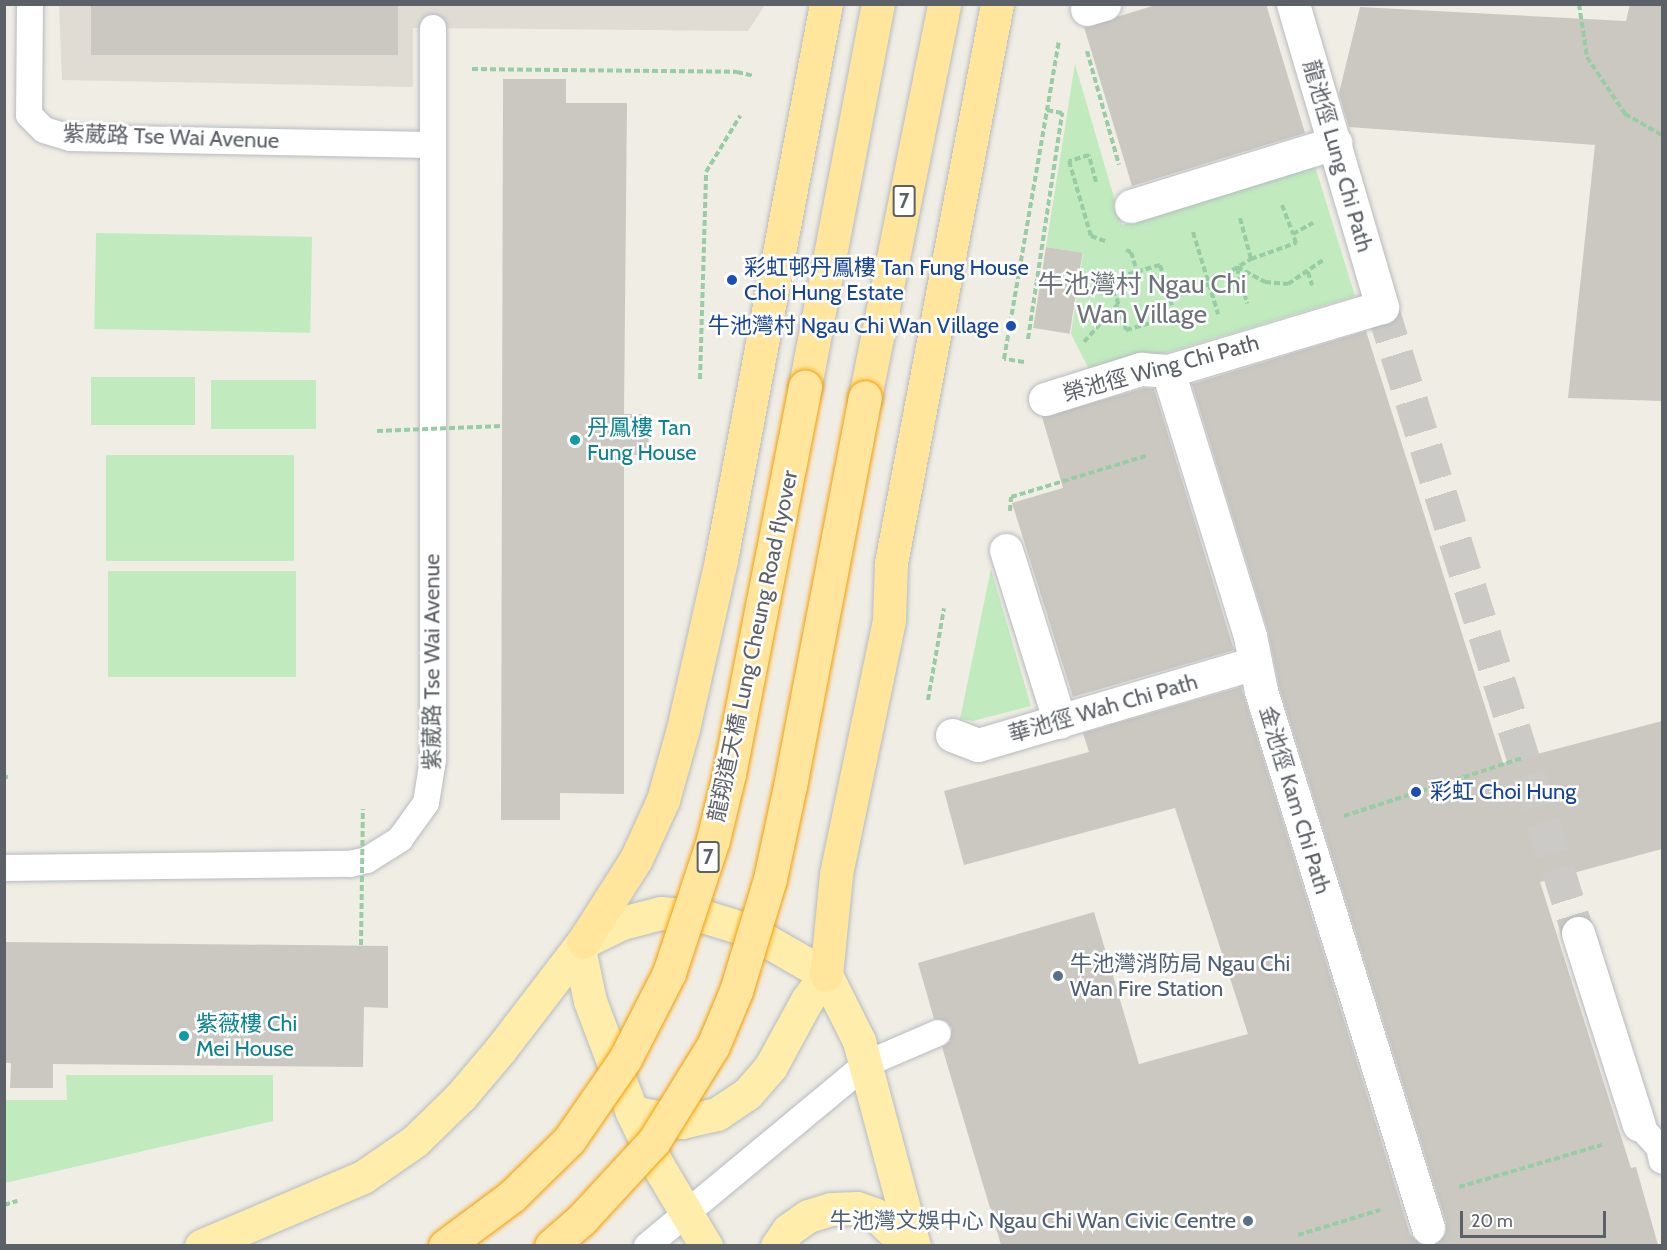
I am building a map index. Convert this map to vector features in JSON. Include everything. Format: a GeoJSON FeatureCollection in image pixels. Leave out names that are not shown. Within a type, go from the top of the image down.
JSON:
{"type":"FeatureCollection","features":[{"type":"Feature","properties":{"kind":"highway"},"geometry":{"type":"LineString","coordinates":[[581,945],[636,859],[663,800],[680,738],[721,560],[826,4]]}},
{"type":"Feature","properties":{"kind":"highway","name":"龍翔道天橋 Lung Cheung Road flyover"},"geometry":{"type":"LineString","coordinates":[[445,1245],[512,1196],[569,1140],[625,1059],[669,973],[698,889],[726,785],[878,4]]}},
{"type":"Feature","properties":{"kind":"highway","name":"7"},"geometry":{"type":"LineString","coordinates":[[551,1245],[588,1213],[654,1141],[713,1046],[736,991],[770,879],[788,797],[944,4]]}},
{"type":"Feature","properties":{"kind":"highway"},"geometry":{"type":"LineString","coordinates":[[826,975],[836,874],[889,620],[891,563],[997,4]]}},
{"type":"Feature","properties":{"kind":"main road"},"geometry":{"type":"LineString","coordinates":[[201,1245],[363,1177],[415,1141],[468,1089],[581,945],[622,923],[661,914],[706,916],[748,930],[826,975],[845,1008],[866,1064],[914,1245]]}},
{"type":"Feature","properties":{"kind":"main road"},"geometry":{"type":"LineString","coordinates":[[581,945],[590,1001],[632,1112],[686,1216],[706,1245]]}},
{"type":"Feature","properties":{"kind":"main road"},"geometry":{"type":"LineString","coordinates":[[632,1112],[682,1122],[717,1114],[747,1094],[771,1066],[807,1000],[826,975]]}},
{"type":"Feature","properties":{"kind":"main road"},"geometry":{"type":"LineString","coordinates":[[777,1245],[788,1230],[808,1216],[831,1209],[857,1209],[876,1215],[908,1245]]}},
{"type":"Feature","properties":{"kind":"street","name":"龍池徑 Lung Chi Path"},"geometry":{"type":"LineString","coordinates":[[1293,4],[1382,307]]}},
{"type":"Feature","properties":{"kind":"street"},"geometry":{"type":"LineString","coordinates":[[1131,206],[1335,143]]}},
{"type":"Feature","properties":{"kind":"street","name":"榮池徑 Wing Chi Path"},"geometry":{"type":"LineString","coordinates":[[1045,399],[1141,369],[1168,371],[1382,307]]}},
{"type":"Feature","properties":{"kind":"street","name":"金池徑 Kam Chi Path"},"geometry":{"type":"LineString","coordinates":[[1168,371],[1250,636],[1255,663],[1304,829],[1424,1213]]}},
{"type":"Feature","properties":{"kind":"street"},"geometry":{"type":"LineString","coordinates":[[1006,550],[1060,722]]}},
{"type":"Feature","properties":{"kind":"street","name":"華池徑 Wah Chi Path"},"geometry":{"type":"LineString","coordinates":[[952,735],[978,745],[1255,663]]}},
{"type":"Feature","properties":{"kind":"street"},"geometry":{"type":"LineString","coordinates":[[1578,933],[1639,1125]]}},
{"type":"Feature","properties":{"kind":"lane","name":"紫葳路 Tse Wai Avenue"},"geometry":{"type":"LineString","coordinates":[[30,4],[29,115],[44,130],[70,138],[430,145]]}},
{"type":"Feature","properties":{"kind":"lane","name":"紫葳路 Tse Wai Avenue"},"geometry":{"type":"LineString","coordinates":[[4,868],[340,866],[367,861],[384,852],[415,822],[426,803],[433,760],[430,145],[433,28]]}},
{"type":"Feature","properties":{"kind":"lane"},"geometry":{"type":"LineString","coordinates":[[647,1245],[686,1216],[866,1064],[938,1033]]}},
{"type":"Feature","properties":{"kind":"lane"},"geometry":{"type":"LineString","coordinates":[[1639,1125],[1659,1147],[1662,1161]]}},
{"type":"Feature","properties":{"kind":"path"},"geometry":{"type":"LineString","coordinates":[[1579,4],[1587,57],[1624,114],[1662,135]]}},
{"type":"Feature","properties":{"kind":"path"},"geometry":{"type":"LineString","coordinates":[[1095,7],[1082,36],[1131,206]]}},
{"type":"Feature","properties":{"kind":"path"},"geometry":{"type":"LineString","coordinates":[[1004,359],[1056,57]]}},
{"type":"Feature","properties":{"kind":"path"},"geometry":{"type":"LineString","coordinates":[[432,69],[737,72],[754,76]]}},
{"type":"Feature","properties":{"kind":"path"},"geometry":{"type":"LineString","coordinates":[[1028,339],[1062,113],[1046,110]]}},
{"type":"Feature","properties":{"kind":"path"},"geometry":{"type":"LineString","coordinates":[[700,379],[706,172],[740,116]]}},
{"type":"Feature","properties":{"kind":"path"},"geometry":{"type":"LineString","coordinates":[[1181,191],[1229,352]]}},
{"type":"Feature","properties":{"kind":"path"},"geometry":{"type":"LineString","coordinates":[[1293,234],[1351,201]]}},
{"type":"Feature","properties":{"kind":"path"},"geometry":{"type":"LineString","coordinates":[[1171,298],[1209,284],[1251,259],[1296,243],[1284,204],[1277,206]]}},
{"type":"Feature","properties":{"kind":"path"},"geometry":{"type":"LineString","coordinates":[[1249,215],[1239,218],[1251,259]]}},
{"type":"Feature","properties":{"kind":"path"},"geometry":{"type":"LineString","coordinates":[[1236,267],[1265,282],[1288,284],[1329,257],[1364,246]]}},
{"type":"Feature","properties":{"kind":"path"},"geometry":{"type":"LineString","coordinates":[[1160,265],[1175,316],[1126,330],[1118,304],[1111,279],[1160,265]]}},
{"type":"Feature","properties":{"kind":"path"},"geometry":{"type":"LineString","coordinates":[[1078,348],[1118,304]]}},
{"type":"Feature","properties":{"kind":"path"},"geometry":{"type":"LineString","coordinates":[[377,431],[502,426]]}},
{"type":"Feature","properties":{"kind":"path"},"geometry":{"type":"LineString","coordinates":[[1006,550],[1011,497],[1190,442]]}},
{"type":"Feature","properties":{"kind":"path"},"geometry":{"type":"LineString","coordinates":[[927,704],[944,608]]}},
{"type":"Feature","properties":{"kind":"path"},"geometry":{"type":"LineString","coordinates":[[1304,829],[1523,758]]}},
{"type":"Feature","properties":{"kind":"path"},"geometry":{"type":"LineString","coordinates":[[361,945],[363,809]]}},
{"type":"Feature","properties":{"kind":"path"},"geometry":{"type":"LineString","coordinates":[[1298,1235],[1424,1213],[1616,1141],[1639,1125]]}},
{"type":"Feature","properties":{"kind":"path"},"geometry":{"type":"LineString","coordinates":[[4,1205],[17,1202]]}},
{"type":"Feature","properties":{"kind":"shaded area"},"geometry":{"type":"Polygon","coordinates":[[[59,5],[765,5],[748,31],[413,28],[413,87],[62,80],[59,5]]]}},
{"type":"Feature","properties":{"kind":"green space"},"geometry":{"type":"Polygon","coordinates":[[[1075,64],[1122,225],[1315,166],[1355,296],[1092,375],[1071,334],[1083,253],[1046,247],[1075,64]]]}},
{"type":"Feature","properties":{"kind":"green space"},"geometry":{"type":"Polygon","coordinates":[[[96,233],[312,237],[310,333],[94,329],[96,233]]]}},
{"type":"Feature","properties":{"kind":"green space"},"geometry":{"type":"Polygon","coordinates":[[[91,377],[195,377],[195,425],[91,425],[91,377]]]}},
{"type":"Feature","properties":{"kind":"green space"},"geometry":{"type":"Polygon","coordinates":[[[211,380],[316,380],[316,429],[211,429],[211,380]]]}},
{"type":"Feature","properties":{"kind":"green space"},"geometry":{"type":"Polygon","coordinates":[[[106,455],[294,455],[294,561],[106,561],[106,455]]]}},
{"type":"Feature","properties":{"kind":"green space"},"geometry":{"type":"Polygon","coordinates":[[[991,569],[1031,706],[973,721],[960,719],[991,569]]]}},
{"type":"Feature","properties":{"kind":"green space"},"geometry":{"type":"Polygon","coordinates":[[[108,571],[296,571],[296,677],[108,677],[108,571]]]}},
{"type":"Feature","properties":{"kind":"green space"},"geometry":{"type":"Polygon","coordinates":[[[66,1075],[273,1075],[273,1121],[5,1183],[5,1100],[67,1100],[66,1075]]]}},
{"type":"Feature","properties":{"kind":"building"},"geometry":{"type":"Polygon","coordinates":[[[91,4],[398,4],[398,55],[91,55],[91,4]]]}},
{"type":"Feature","properties":{"kind":"building"},"geometry":{"type":"Polygon","coordinates":[[[1159,4],[1266,4],[1305,133],[1132,186],[1084,27],[1159,4]]]}},
{"type":"Feature","properties":{"kind":"building"},"geometry":{"type":"Polygon","coordinates":[[[1630,4],[1662,4],[1662,401],[1568,398],[1595,145],[1349,127],[1339,93],[1360,7],[1626,21],[1630,4]]]}},
{"type":"Feature","properties":{"kind":"building","name":"丹鳳樓 Tan Fung House"},"geometry":{"type":"Polygon","coordinates":[[[503,79],[566,79],[566,103],[627,103],[624,414],[648,414],[649,455],[624,455],[624,794],[560,793],[560,820],[501,820],[503,79]]]}},
{"type":"Feature","properties":{"kind":"building"},"geometry":{"type":"Polygon","coordinates":[[[1046,247],[1083,253],[1070,334],[1033,328],[1046,247]]]}},
{"type":"Feature","properties":{"kind":"building"},"geometry":{"type":"Polygon","coordinates":[[[1366,331],[1503,763],[1662,721],[1662,849],[1540,882],[1631,1168],[1636,1167],[1658,1245],[1434,1245],[1446,1233],[1446,1222],[1279,686],[1268,631],[1192,384],[1366,331]]]}},
{"type":"Feature","properties":{"kind":"building"},"geometry":{"type":"Polygon","coordinates":[[[1145,388],[1154,389],[1234,650],[1073,697],[1012,503],[1063,488],[1042,417],[1145,388]]]}},
{"type":"Feature","properties":{"kind":"building"},"geometry":{"type":"Polygon","coordinates":[[[1241,687],[1410,1234],[1422,1245],[1001,1245],[942,1047],[950,1041],[952,1028],[946,1021],[934,1019],[918,963],[1094,912],[1139,1064],[1248,1034],[1175,808],[964,865],[944,791],[1089,752],[1083,733],[1241,687]]]}},
{"type":"Feature","properties":{"kind":"building","name":"紫薇樓 Chi Mei House"},"geometry":{"type":"Polygon","coordinates":[[[4,942],[388,946],[388,1008],[364,1007],[363,1067],[53,1064],[53,1088],[10,1088],[11,1063],[4,1063],[4,942]]]}},
{"type":"Feature","properties":{"kind":"tunnel"},"geometry":{"type":"LineString","coordinates":[[1382,307],[1578,933]]}},
{"type":"Feature","properties":{"kind":"place","name":"彩虹邨丹鳳樓 Tan Fung House Choi Hung Estate"},"geometry":{"type":"Point","coordinates":[732,280]}},
{"type":"Feature","properties":{"kind":"place","name":"牛池灣村 Ngau Chi Wan Village"},"geometry":{"type":"Point","coordinates":[1011,326]}},
{"type":"Feature","properties":{"kind":"place","name":"丹鳳樓 Tan Fung House"},"geometry":{"type":"Point","coordinates":[575,440]}},
{"type":"Feature","properties":{"kind":"place","name":"彩虹 Choi Hung"},"geometry":{"type":"Point","coordinates":[1416,792]}},
{"type":"Feature","properties":{"kind":"place","name":"牛池灣消防局 Ngau Chi Wan Fire Station"},"geometry":{"type":"Point","coordinates":[1058,976]}},
{"type":"Feature","properties":{"kind":"place","name":"紫薇樓 Chi Mei House"},"geometry":{"type":"Point","coordinates":[184,1036]}},
{"type":"Feature","properties":{"kind":"place","name":"牛池灣文娛中心 Ngau Chi Wan Civic Centre"},"geometry":{"type":"Point","coordinates":[1248,1221]}},
{"type":"Feature","properties":{"kind":"district","name":"牛池灣村 Ngau Chi Wan Village"},"geometry":{"type":"Point","coordinates":[1142,300]}}]}
